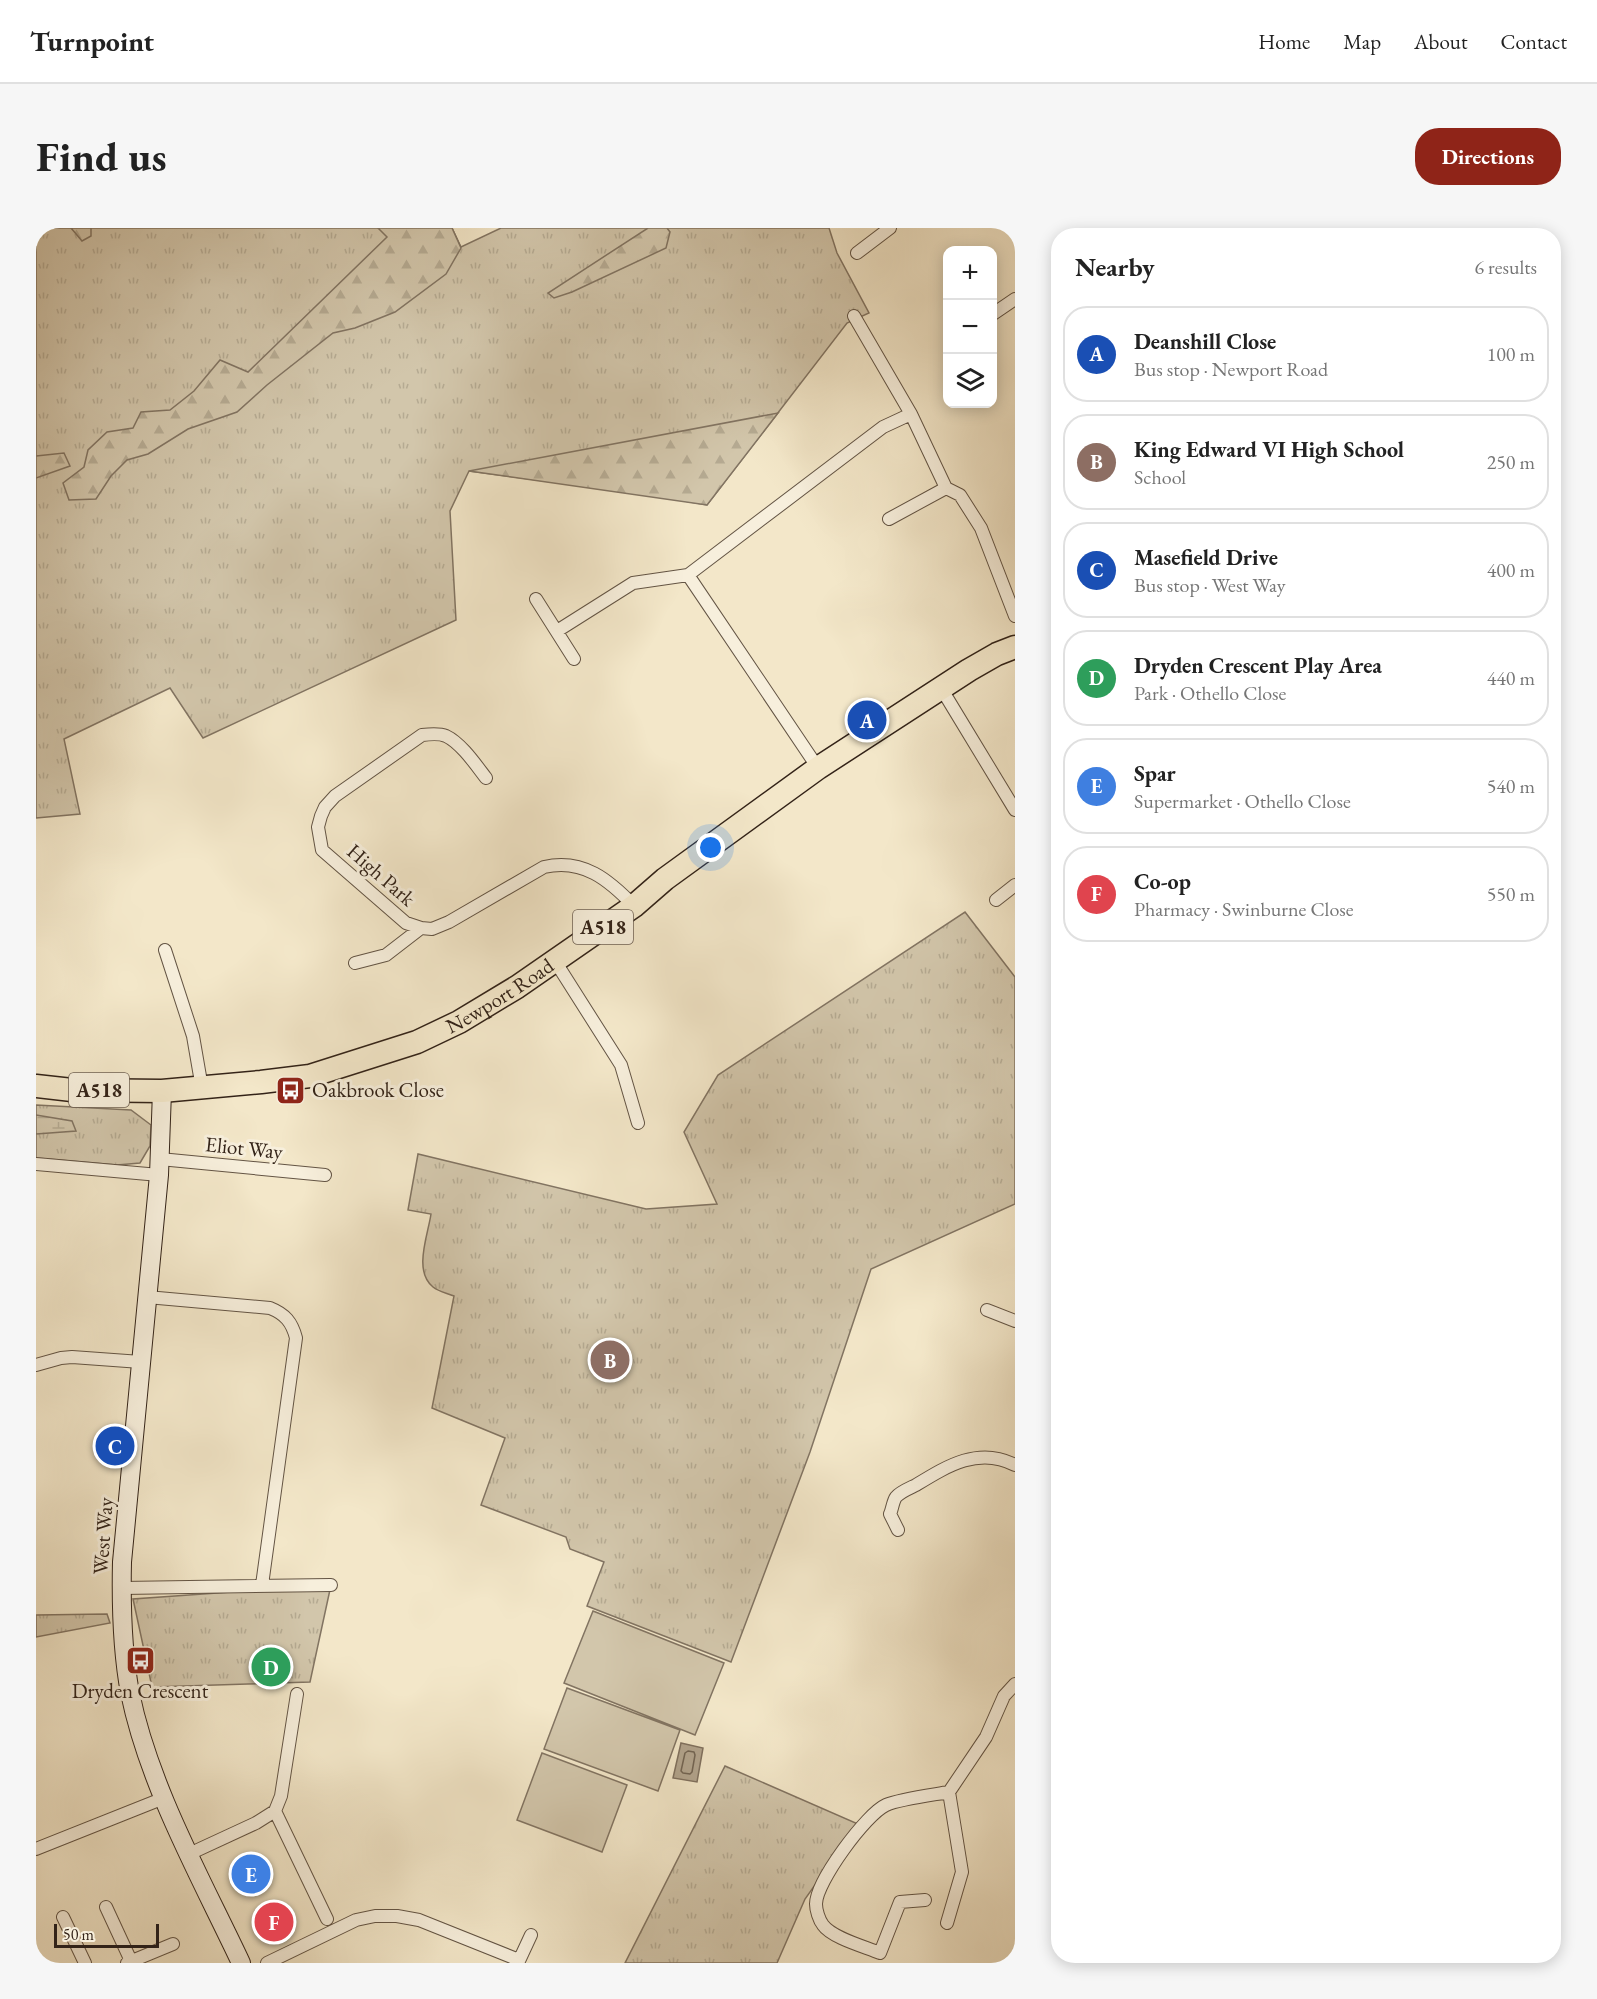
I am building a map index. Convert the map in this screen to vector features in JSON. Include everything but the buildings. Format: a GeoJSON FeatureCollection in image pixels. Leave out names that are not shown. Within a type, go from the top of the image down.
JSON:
{"type":"FeatureCollection","features":[{"type":"Feature","properties":{"kind":"highway","name":"Newport Road"},"geometry":{"type":"LineString","coordinates":[[36,1086],[72,1090],[162,1091],[310,1076],[417,1042],[517,987],[634,906],[665,879],[818,768],[941,687],[997,654],[1015,647]]}},
{"type":"Feature","properties":{"kind":"street"},"geometry":{"type":"LineString","coordinates":[[857,253],[890,228]]}},
{"type":"Feature","properties":{"kind":"street"},"geometry":{"type":"LineString","coordinates":[[997,311],[1015,299]]}},
{"type":"Feature","properties":{"kind":"street"},"geometry":{"type":"LineString","coordinates":[[854,316],[911,414],[946,488],[960,495],[981,528],[1015,616]]}},
{"type":"Feature","properties":{"kind":"street"},"geometry":{"type":"LineString","coordinates":[[557,631],[633,583],[688,575],[883,427],[911,414]]}},
{"type":"Feature","properties":{"kind":"street"},"geometry":{"type":"LineString","coordinates":[[889,519],[946,488]]}},
{"type":"Feature","properties":{"kind":"street"},"geometry":{"type":"LineString","coordinates":[[688,575],[818,768]]}},
{"type":"Feature","properties":{"kind":"street"},"geometry":{"type":"LineString","coordinates":[[536,599],[574,659]]}},
{"type":"Feature","properties":{"kind":"street"},"geometry":{"type":"LineString","coordinates":[[941,687],[1015,810]]}},
{"type":"Feature","properties":{"kind":"street","name":"High Park"},"geometry":{"type":"LineString","coordinates":[[486,778],[468,755],[447,736],[422,735],[334,796],[325,807],[318,827],[322,850],[406,922],[421,928],[432,928],[449,921],[544,867],[556,864],[569,864],[601,877],[618,889],[634,906]]}},
{"type":"Feature","properties":{"kind":"street"},"geometry":{"type":"LineString","coordinates":[[996,900],[1015,885]]}},
{"type":"Feature","properties":{"kind":"street"},"geometry":{"type":"LineString","coordinates":[[355,963],[386,955],[421,928]]}},
{"type":"Feature","properties":{"kind":"street"},"geometry":{"type":"LineString","coordinates":[[165,950],[193,1036],[199,1060],[202,1088]]}},
{"type":"Feature","properties":{"kind":"street"},"geometry":{"type":"LineString","coordinates":[[555,961],[621,1065],[638,1123]]}},
{"type":"Feature","properties":{"kind":"street","name":"West Way"},"geometry":{"type":"LineString","coordinates":[[162,1091],[159,1167],[127,1508],[122,1625],[131,1695],[146,1752],[189,1854],[241,1963]]}},
{"type":"Feature","properties":{"kind":"street","name":"Eliot Way"},"geometry":{"type":"LineString","coordinates":[[36,1164],[325,1175]]}},
{"type":"Feature","properties":{"kind":"street"},"geometry":{"type":"LineString","coordinates":[[147,1297],[270,1308],[284,1315],[293,1327],[296,1338],[262,1585]]}},
{"type":"Feature","properties":{"kind":"street"},"geometry":{"type":"LineString","coordinates":[[987,1310],[1015,1321]]}},
{"type":"Feature","properties":{"kind":"street"},"geometry":{"type":"LineString","coordinates":[[36,1365],[72,1357],[141,1362]]}},
{"type":"Feature","properties":{"kind":"street"},"geometry":{"type":"LineString","coordinates":[[898,1530],[890,1514],[896,1497],[931,1475],[961,1460],[983,1457],[1008,1461],[1015,1465]]}},
{"type":"Feature","properties":{"kind":"street"},"geometry":{"type":"LineString","coordinates":[[122,1588],[331,1585]]}},
{"type":"Feature","properties":{"kind":"street"},"geometry":{"type":"LineString","coordinates":[[947,1923],[962,1872],[949,1792],[986,1737],[1004,1696],[1015,1684]]}},
{"type":"Feature","properties":{"kind":"street"},"geometry":{"type":"LineString","coordinates":[[189,1854],[256,1824],[275,1811],[281,1796],[297,1694]]}},
{"type":"Feature","properties":{"kind":"street"},"geometry":{"type":"LineString","coordinates":[[925,1900],[900,1902],[880,1958],[823,1926],[816,1903],[820,1888],[862,1825],[879,1810],[886,1805],[949,1792]]}},
{"type":"Feature","properties":{"kind":"street"},"geometry":{"type":"LineString","coordinates":[[36,1849],[164,1798]]}},
{"type":"Feature","properties":{"kind":"street"},"geometry":{"type":"LineString","coordinates":[[275,1811],[327,1918]]}},
{"type":"Feature","properties":{"kind":"street"},"geometry":{"type":"LineString","coordinates":[[106,1907],[129,1962],[173,1944]]}},
{"type":"Feature","properties":{"kind":"street"},"geometry":{"type":"LineString","coordinates":[[267,1963],[356,1920],[375,1916],[397,1916],[419,1920],[519,1962],[531,1935]]}},
{"type":"Feature","properties":{"kind":"street"},"geometry":{"type":"LineString","coordinates":[[63,1917],[85,1963]]}},
{"type":"Feature","properties":{"kind":"green space"},"geometry":{"type":"Polygon","coordinates":[[[36,228],[452,228],[461,247],[501,228],[829,228],[837,253],[869,313],[847,323],[707,505],[644,494],[469,471],[450,511],[456,620],[203,738],[170,688],[64,739],[80,814],[36,818],[36,228]]]}},
{"type":"Feature","properties":{"kind":"green space"},"geometry":{"type":"Polygon","coordinates":[[[71,228],[91,228],[91,236],[82,241],[71,228]]]}},
{"type":"Feature","properties":{"kind":"green space"},"geometry":{"type":"Polygon","coordinates":[[[378,228],[452,228],[461,248],[446,274],[395,312],[355,328],[333,333],[237,412],[188,429],[148,454],[127,460],[111,476],[96,499],[69,500],[63,483],[84,467],[88,450],[107,432],[133,428],[141,412],[170,410],[194,391],[220,360],[248,372],[387,237],[378,228]]]}},
{"type":"Feature","properties":{"kind":"green space"},"geometry":{"type":"Polygon","coordinates":[[[648,228],[667,228],[670,232],[666,248],[572,292],[554,298],[548,293],[648,228]]]}},
{"type":"Feature","properties":{"kind":"green space"},"geometry":{"type":"Polygon","coordinates":[[[778,413],[707,505],[469,471],[778,413]]]}},
{"type":"Feature","properties":{"kind":"green space"},"geometry":{"type":"Polygon","coordinates":[[[64,453],[70,466],[36,478],[36,456],[64,453]]]}},
{"type":"Feature","properties":{"kind":"green space"},"geometry":{"type":"Polygon","coordinates":[[[965,912],[1015,977],[1015,1204],[871,1269],[810,1452],[731,1662],[587,1606],[604,1562],[570,1549],[566,1537],[481,1505],[505,1438],[432,1408],[454,1296],[433,1287],[424,1272],[423,1252],[431,1214],[408,1210],[418,1154],[646,1209],[717,1204],[684,1132],[718,1075],[965,912]]]}},
{"type":"Feature","properties":{"kind":"green space"},"geometry":{"type":"Polygon","coordinates":[[[36,1105],[131,1110],[151,1125],[150,1146],[140,1163],[117,1165],[36,1158],[36,1105]]]}},
{"type":"Feature","properties":{"kind":"green space"},"geometry":{"type":"Polygon","coordinates":[[[36,1115],[72,1121],[76,1131],[36,1134],[36,1115]]]}},
{"type":"Feature","properties":{"kind":"green space"},"geometry":{"type":"Polygon","coordinates":[[[331,1585],[310,1682],[152,1687],[133,1599],[331,1585]]]}},
{"type":"Feature","properties":{"kind":"green space"},"geometry":{"type":"Polygon","coordinates":[[[593,1611],[724,1663],[695,1735],[564,1683],[593,1611]]]}},
{"type":"Feature","properties":{"kind":"green space"},"geometry":{"type":"Polygon","coordinates":[[[107,1614],[110,1623],[36,1637],[36,1615],[107,1614]]]}},
{"type":"Feature","properties":{"kind":"green space"},"geometry":{"type":"Polygon","coordinates":[[[567,1688],[680,1730],[658,1791],[544,1749],[567,1688]]]}},
{"type":"Feature","properties":{"kind":"green space"},"geometry":{"type":"Polygon","coordinates":[[[542,1753],[627,1785],[602,1852],[517,1820],[542,1753]]]}},
{"type":"Feature","properties":{"kind":"green space"},"geometry":{"type":"Polygon","coordinates":[[[725,1766],[858,1824],[805,1899],[777,1963],[625,1963],[725,1766]]]}},
{"type":"Feature","properties":{"kind":"water"},"geometry":{"type":"Polygon","coordinates":[[[681,1743],[703,1748],[697,1782],[673,1778],[681,1743]]]}},
{"type":"Feature","properties":{"kind":"place","name":"Deanshill Close"},"geometry":{"type":"Point","coordinates":[867,720]}},
{"type":"Feature","properties":{"kind":"place","name":"Oakbrook Close"},"geometry":{"type":"Point","coordinates":[291,1090]}},
{"type":"Feature","properties":{"kind":"place","name":"King Edward VI High School"},"geometry":{"type":"Point","coordinates":[610,1360]}},
{"type":"Feature","properties":{"kind":"place","name":"Masefield Drive"},"geometry":{"type":"Point","coordinates":[115,1446]}},
{"type":"Feature","properties":{"kind":"place","name":"Dryden Crescent"},"geometry":{"type":"Point","coordinates":[140,1660]}},
{"type":"Feature","properties":{"kind":"place","name":"Dryden Crescent Play Area"},"geometry":{"type":"Point","coordinates":[271,1667]}},
{"type":"Feature","properties":{"kind":"place","name":"Spar"},"geometry":{"type":"Point","coordinates":[251,1874]}},
{"type":"Feature","properties":{"kind":"place","name":"Co-op"},"geometry":{"type":"Point","coordinates":[274,1922]}}]}
